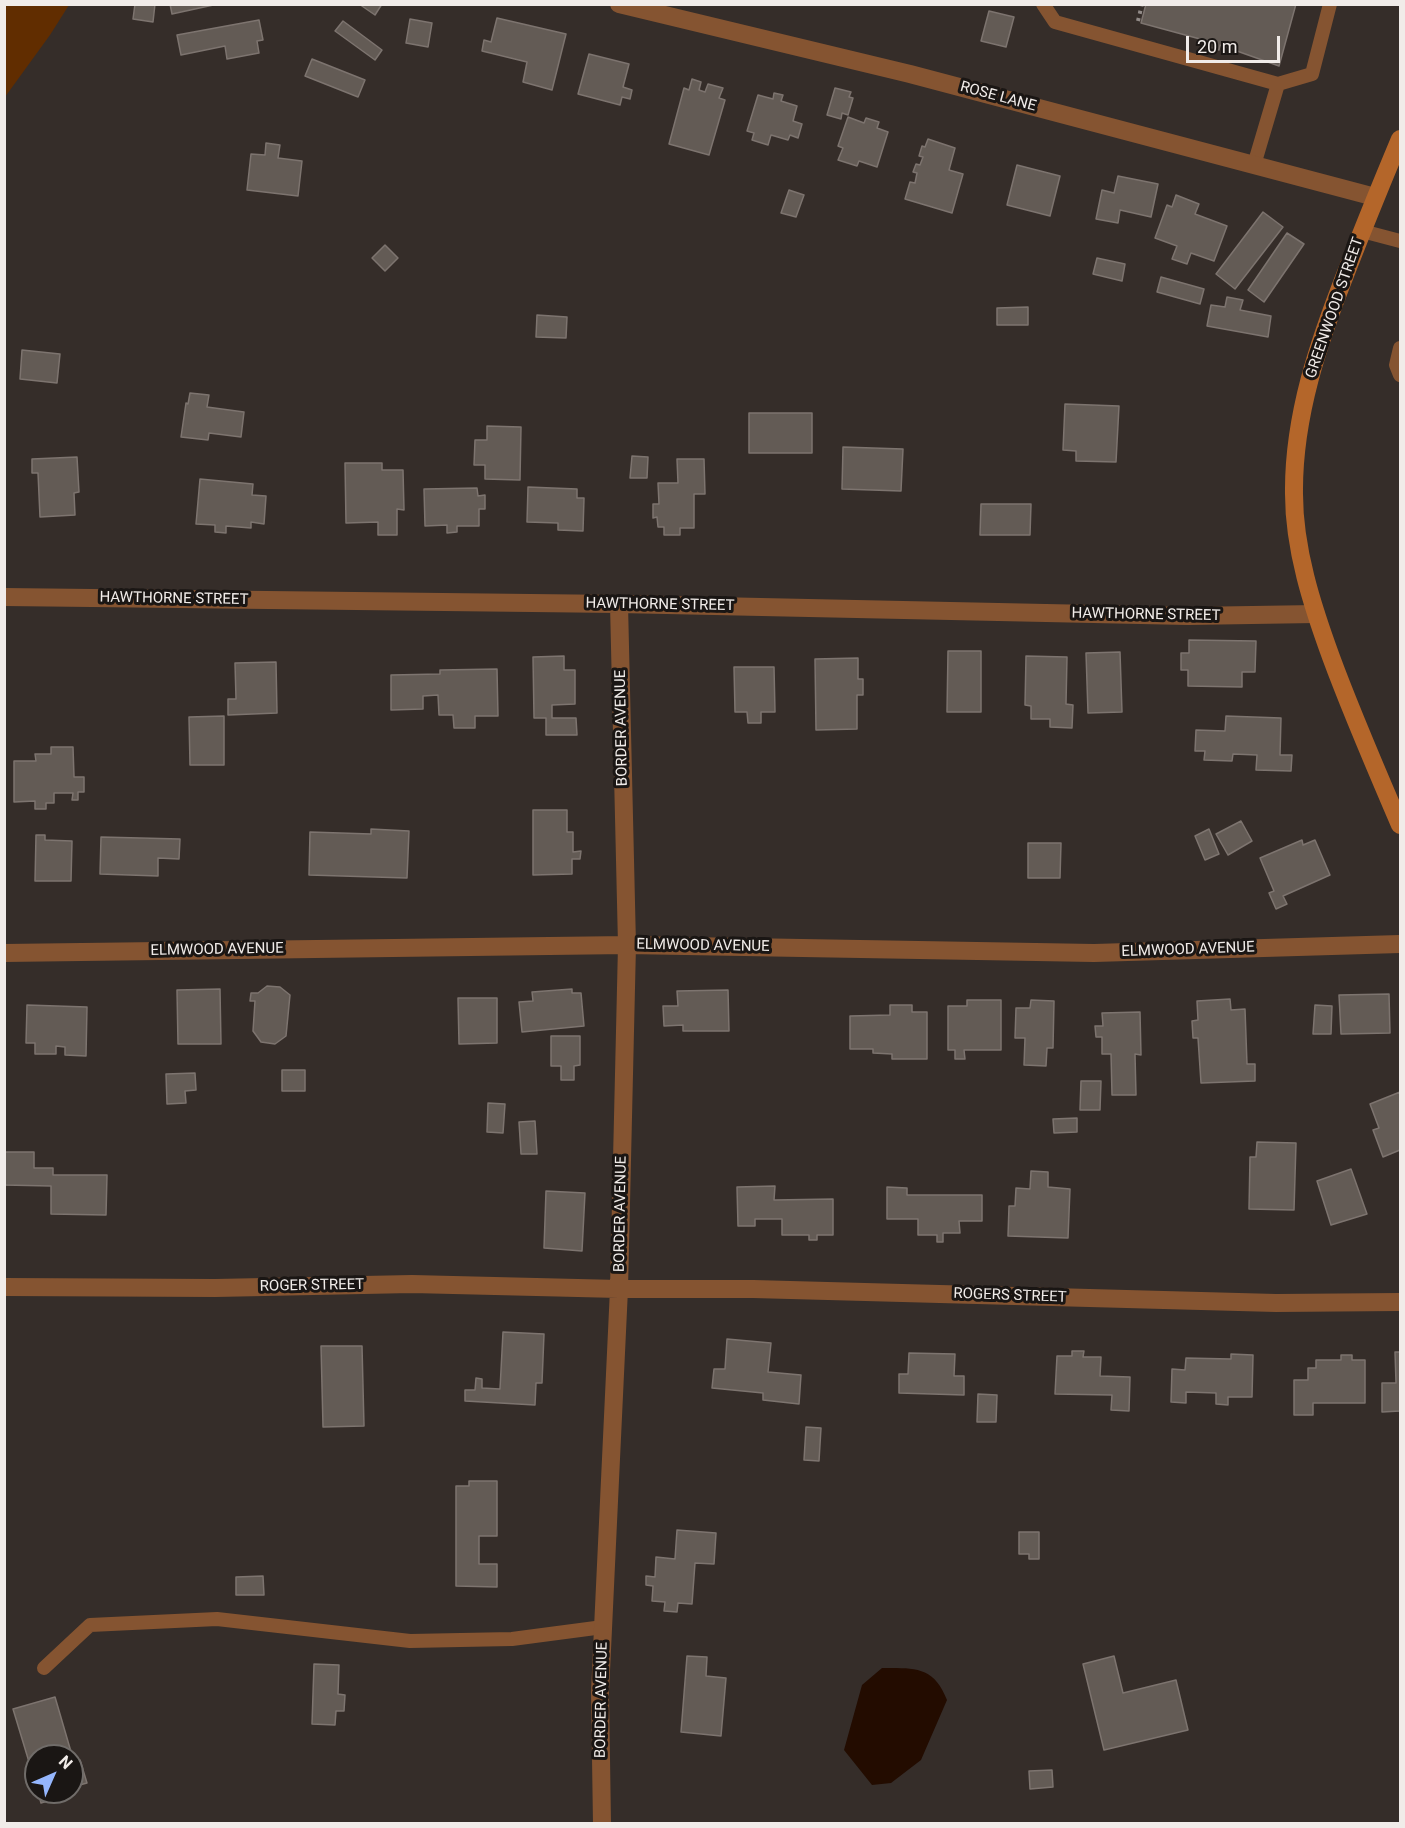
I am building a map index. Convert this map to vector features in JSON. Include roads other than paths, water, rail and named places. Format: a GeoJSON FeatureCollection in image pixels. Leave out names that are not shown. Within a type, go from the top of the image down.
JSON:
{"type":"FeatureCollection","features":[{"type":"Feature","properties":{"kind":"street","name":"ROSE LANE"},"geometry":{"type":"LineString","coordinates":[[619,4],[910,74],[1375,197]]}},
{"type":"Feature","properties":{"kind":"street","name":"GREENWOOD STREET"},"geometry":{"type":"LineString","coordinates":[[1401,139],[1375,197],[1314,362],[1305,397],[1295,462],[1294,495],[1296,529],[1316,614],[1350,708],[1401,825]]}},
{"type":"Feature","properties":{"kind":"street","name":"HAWTHORNE STREET"},"geometry":{"type":"LineString","coordinates":[[4,597],[620,604],[1176,616],[1316,614]]}},
{"type":"Feature","properties":{"kind":"street","name":"BORDER AVENUE"},"geometry":{"type":"LineString","coordinates":[[602,1824],[600,1692],[619,1289],[627,945],[620,604]]}},
{"type":"Feature","properties":{"kind":"street","name":"ELMWOOD AVENUE"},"geometry":{"type":"LineString","coordinates":[[4,953],[627,945],[1094,953],[1401,944]]}},
{"type":"Feature","properties":{"kind":"street","name":"ROGER STREET"},"geometry":{"type":"LineString","coordinates":[[4,1287],[215,1288],[412,1284],[619,1289]]}},
{"type":"Feature","properties":{"kind":"street","name":"ROGERS STREET"},"geometry":{"type":"LineString","coordinates":[[619,1289],[753,1289],[1276,1303],[1401,1302]]}},
{"type":"Feature","properties":{"kind":"lane"},"geometry":{"type":"LineString","coordinates":[[1042,4],[1055,22],[1278,84],[1312,74],[1330,4]]}},
{"type":"Feature","properties":{"kind":"lane"},"geometry":{"type":"LineString","coordinates":[[1254,165],[1278,84]]}},
{"type":"Feature","properties":{"kind":"lane"},"geometry":{"type":"LineString","coordinates":[[1362,231],[1401,241]]}},
{"type":"Feature","properties":{"kind":"lane"},"geometry":{"type":"LineString","coordinates":[[1401,348],[1396,364],[1401,375]]}},
{"type":"Feature","properties":{"kind":"lane"},"geometry":{"type":"LineString","coordinates":[[44,1668],[90,1625],[217,1619],[410,1641],[512,1639],[603,1627]]}}]}
